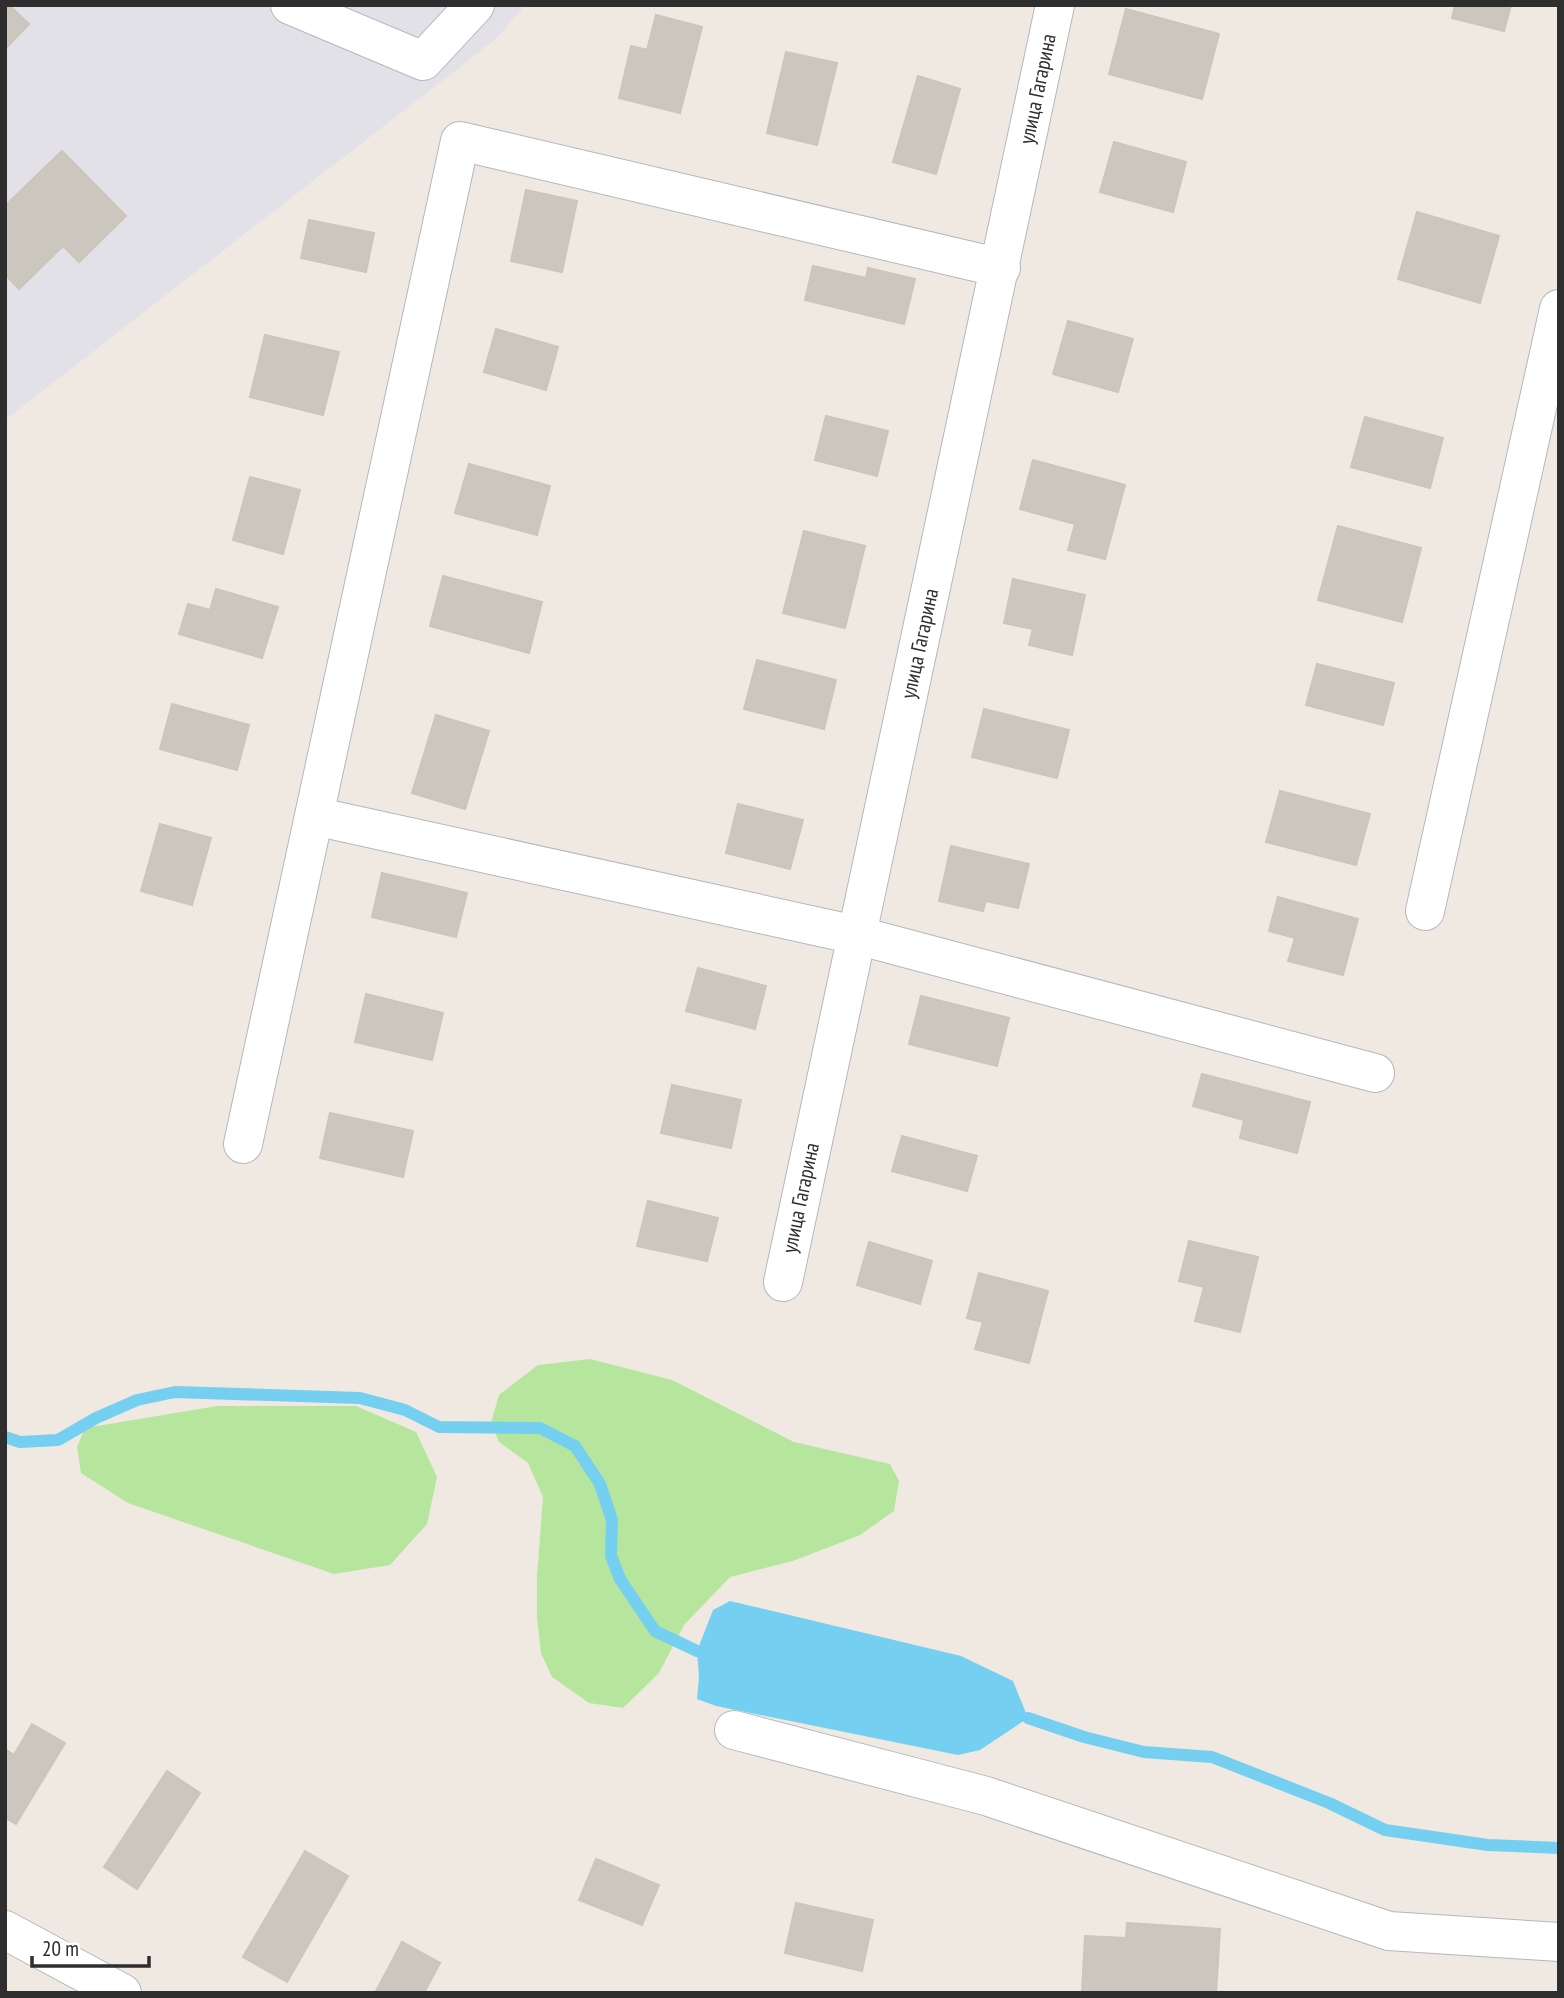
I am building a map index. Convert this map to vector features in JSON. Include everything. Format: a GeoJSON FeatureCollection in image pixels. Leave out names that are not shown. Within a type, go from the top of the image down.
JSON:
{"type":"FeatureCollection","features":[{"type":"Feature","properties":{"kind":"street"},"geometry":{"type":"LineString","coordinates":[[290,5],[423,61],[475,5]]}},
{"type":"Feature","properties":{"kind":"street","name":"улица Гагарина"},"geometry":{"type":"LineString","coordinates":[[783,1282],[1055,5]]}},
{"type":"Feature","properties":{"kind":"street"},"geometry":{"type":"LineString","coordinates":[[243,1144],[460,141],[1001,268]]}},
{"type":"Feature","properties":{"kind":"street"},"geometry":{"type":"LineString","coordinates":[[1425,911],[1559,309]]}},
{"type":"Feature","properties":{"kind":"street"},"geometry":{"type":"LineString","coordinates":[[314,816],[856,935],[1376,1073]]}},
{"type":"Feature","properties":{"kind":"street"},"geometry":{"type":"LineString","coordinates":[[734,1730],[986,1796],[1389,1931],[1559,1942]]}},
{"type":"Feature","properties":{"kind":"street"},"geometry":{"type":"LineString","coordinates":[[5,1930],[122,1993]]}},
{"type":"Feature","properties":{"kind":"shaded area"},"geometry":{"type":"Polygon","coordinates":[[[5,5],[525,5],[496,39],[5,420],[5,5]]]}},
{"type":"Feature","properties":{"kind":"green space"},"geometry":{"type":"Polygon","coordinates":[[[590,1359],[672,1380],[794,1442],[890,1464],[899,1481],[894,1511],[860,1535],[793,1561],[730,1577],[684,1625],[659,1673],[623,1708],[589,1703],[552,1677],[541,1653],[537,1617],[543,1497],[528,1463],[499,1442],[491,1423],[499,1395],[538,1365],[590,1359]]]}},
{"type":"Feature","properties":{"kind":"green space"},"geometry":{"type":"Polygon","coordinates":[[[217,1406],[356,1406],[416,1432],[437,1477],[427,1524],[390,1565],[334,1574],[128,1503],[81,1473],[77,1447],[85,1428],[217,1406]]]}},
{"type":"Feature","properties":{"kind":"water"},"geometry":{"type":"Polygon","coordinates":[[[730,1601],[961,1656],[1013,1681],[1028,1718],[980,1750],[958,1755],[716,1706],[697,1699],[697,1651],[713,1610],[730,1601]]]}},
{"type":"Feature","properties":{"kind":"building"},"geometry":{"type":"Polygon","coordinates":[[[5,5],[9,5],[29,24],[5,49],[5,5]]]}},
{"type":"Feature","properties":{"kind":"building"},"geometry":{"type":"Polygon","coordinates":[[[1455,5],[1511,5],[1504,31],[1452,18],[1455,5]]]}},
{"type":"Feature","properties":{"kind":"building"},"geometry":{"type":"Polygon","coordinates":[[[1126,9],[1219,34],[1202,99],[1109,74],[1126,9]]]}},
{"type":"Feature","properties":{"kind":"building"},"geometry":{"type":"Polygon","coordinates":[[[656,15],[702,27],[680,113],[619,98],[631,46],[647,50],[656,15]]]}},
{"type":"Feature","properties":{"kind":"building"},"geometry":{"type":"Polygon","coordinates":[[[786,52],[837,63],[817,145],[767,133],[786,52]]]}},
{"type":"Feature","properties":{"kind":"building"},"geometry":{"type":"Polygon","coordinates":[[[918,76],[960,89],[936,174],[893,162],[918,76]]]}},
{"type":"Feature","properties":{"kind":"building"},"geometry":{"type":"Polygon","coordinates":[[[1114,142],[1186,162],[1173,212],[1100,192],[1114,142]]]}},
{"type":"Feature","properties":{"kind":"building"},"geometry":{"type":"Polygon","coordinates":[[[62,151],[126,216],[79,262],[63,246],[19,289],[5,274],[5,206],[62,151]]]}},
{"type":"Feature","properties":{"kind":"building"},"geometry":{"type":"Polygon","coordinates":[[[526,190],[577,201],[562,272],[511,261],[526,190]]]}},
{"type":"Feature","properties":{"kind":"building"},"geometry":{"type":"Polygon","coordinates":[[[1417,212],[1499,236],[1480,303],[1398,279],[1417,212]]]}},
{"type":"Feature","properties":{"kind":"building"},"geometry":{"type":"Polygon","coordinates":[[[309,220],[374,233],[366,272],[301,258],[309,220]]]}},
{"type":"Feature","properties":{"kind":"building"},"geometry":{"type":"Polygon","coordinates":[[[813,266],[866,278],[868,268],[915,279],[904,324],[805,300],[813,266]]]}},
{"type":"Feature","properties":{"kind":"building"},"geometry":{"type":"Polygon","coordinates":[[[1068,321],[1133,339],[1118,392],[1053,374],[1068,321]]]}},
{"type":"Feature","properties":{"kind":"building"},"geometry":{"type":"Polygon","coordinates":[[[496,329],[558,347],[546,390],[484,372],[496,329]]]}},
{"type":"Feature","properties":{"kind":"building"},"geometry":{"type":"Polygon","coordinates":[[[265,335],[339,352],[323,415],[250,397],[265,335]]]}},
{"type":"Feature","properties":{"kind":"building"},"geometry":{"type":"Polygon","coordinates":[[[826,416],[888,431],[877,476],[815,460],[826,416]]]}},
{"type":"Feature","properties":{"kind":"building"},"geometry":{"type":"Polygon","coordinates":[[[1365,417],[1443,438],[1430,488],[1351,467],[1365,417]]]}},
{"type":"Feature","properties":{"kind":"building"},"geometry":{"type":"Polygon","coordinates":[[[1033,460],[1125,485],[1105,559],[1068,550],[1075,524],[1020,509],[1033,460]]]}},
{"type":"Feature","properties":{"kind":"building"},"geometry":{"type":"Polygon","coordinates":[[[469,464],[550,486],[537,535],[455,513],[469,464]]]}},
{"type":"Feature","properties":{"kind":"building"},"geometry":{"type":"Polygon","coordinates":[[[250,477],[300,490],[283,554],[233,540],[250,477]]]}},
{"type":"Feature","properties":{"kind":"building"},"geometry":{"type":"Polygon","coordinates":[[[1338,526],[1421,548],[1402,622],[1318,600],[1338,526]]]}},
{"type":"Feature","properties":{"kind":"building"},"geometry":{"type":"Polygon","coordinates":[[[804,531],[865,546],[845,628],[783,613],[804,531]]]}},
{"type":"Feature","properties":{"kind":"building"},"geometry":{"type":"Polygon","coordinates":[[[443,576],[542,602],[529,653],[430,626],[443,576]]]}},
{"type":"Feature","properties":{"kind":"building"},"geometry":{"type":"Polygon","coordinates":[[[1013,579],[1085,595],[1072,655],[1029,645],[1033,629],[1004,623],[1013,579]]]}},
{"type":"Feature","properties":{"kind":"building"},"geometry":{"type":"Polygon","coordinates":[[[216,589],[278,607],[262,658],[179,634],[188,604],[210,610],[216,589]]]}},
{"type":"Feature","properties":{"kind":"building"},"geometry":{"type":"Polygon","coordinates":[[[757,660],[836,680],[824,729],[744,709],[757,660]]]}},
{"type":"Feature","properties":{"kind":"building"},"geometry":{"type":"Polygon","coordinates":[[[1317,664],[1394,683],[1383,725],[1306,705],[1317,664]]]}},
{"type":"Feature","properties":{"kind":"building"},"geometry":{"type":"Polygon","coordinates":[[[172,704],[249,725],[237,770],[160,749],[172,704]]]}},
{"type":"Feature","properties":{"kind":"building"},"geometry":{"type":"Polygon","coordinates":[[[984,709],[1069,730],[1057,778],[972,757],[984,709]]]}},
{"type":"Feature","properties":{"kind":"building"},"geometry":{"type":"Polygon","coordinates":[[[436,715],[489,731],[465,809],[412,793],[436,715]]]}},
{"type":"Feature","properties":{"kind":"building"},"geometry":{"type":"Polygon","coordinates":[[[1280,791],[1370,814],[1356,865],[1266,842],[1280,791]]]}},
{"type":"Feature","properties":{"kind":"building"},"geometry":{"type":"Polygon","coordinates":[[[738,804],[803,820],[790,869],[726,853],[738,804]]]}},
{"type":"Feature","properties":{"kind":"building"},"geometry":{"type":"Polygon","coordinates":[[[160,824],[211,838],[192,905],[141,891],[160,824]]]}},
{"type":"Feature","properties":{"kind":"building"},"geometry":{"type":"Polygon","coordinates":[[[951,846],[1029,864],[1018,908],[986,901],[983,911],[939,901],[951,846]]]}},
{"type":"Feature","properties":{"kind":"building"},"geometry":{"type":"Polygon","coordinates":[[[382,873],[467,893],[456,937],[372,917],[382,873]]]}},
{"type":"Feature","properties":{"kind":"building"},"geometry":{"type":"Polygon","coordinates":[[[1278,897],[1358,919],[1343,975],[1288,961],[1295,938],[1269,931],[1278,897]]]}},
{"type":"Feature","properties":{"kind":"building"},"geometry":{"type":"Polygon","coordinates":[[[698,968],[766,986],[755,1029],[686,1011],[698,968]]]}},
{"type":"Feature","properties":{"kind":"building"},"geometry":{"type":"Polygon","coordinates":[[[366,994],[443,1013],[432,1060],[355,1042],[366,994]]]}},
{"type":"Feature","properties":{"kind":"building"},"geometry":{"type":"Polygon","coordinates":[[[921,996],[1009,1018],[997,1066],[909,1044],[921,996]]]}},
{"type":"Feature","properties":{"kind":"building"},"geometry":{"type":"Polygon","coordinates":[[[1202,1074],[1310,1102],[1297,1153],[1240,1138],[1244,1120],[1193,1106],[1202,1074]]]}},
{"type":"Feature","properties":{"kind":"building"},"geometry":{"type":"Polygon","coordinates":[[[672,1085],[741,1100],[731,1148],[661,1133],[672,1085]]]}},
{"type":"Feature","properties":{"kind":"building"},"geometry":{"type":"Polygon","coordinates":[[[330,1113],[413,1131],[403,1177],[320,1158],[330,1113]]]}},
{"type":"Feature","properties":{"kind":"building"},"geometry":{"type":"Polygon","coordinates":[[[902,1136],[977,1156],[967,1191],[892,1171],[902,1136]]]}},
{"type":"Feature","properties":{"kind":"building"},"geometry":{"type":"Polygon","coordinates":[[[648,1201],[718,1218],[707,1261],[637,1246],[648,1201]]]}},
{"type":"Feature","properties":{"kind":"building"},"geometry":{"type":"Polygon","coordinates":[[[1189,1241],[1258,1257],[1240,1332],[1195,1321],[1204,1287],[1179,1281],[1189,1241]]]}},
{"type":"Feature","properties":{"kind":"building"},"geometry":{"type":"Polygon","coordinates":[[[869,1242],[932,1261],[920,1304],[857,1285],[869,1242]]]}},
{"type":"Feature","properties":{"kind":"building"},"geometry":{"type":"Polygon","coordinates":[[[979,1273],[1048,1291],[1029,1363],[975,1349],[983,1322],[967,1318],[979,1273]]]}},
{"type":"Feature","properties":{"kind":"building"},"geometry":{"type":"Polygon","coordinates":[[[32,1724],[65,1743],[16,1824],[5,1818],[5,1749],[14,1755],[32,1724]]]}},
{"type":"Feature","properties":{"kind":"building"},"geometry":{"type":"Polygon","coordinates":[[[167,1771],[200,1793],[137,1889],[104,1867],[167,1771]]]}},
{"type":"Feature","properties":{"kind":"building"},"geometry":{"type":"Polygon","coordinates":[[[305,1851],[348,1876],[287,1982],[243,1957],[305,1851]]]}},
{"type":"Feature","properties":{"kind":"building"},"geometry":{"type":"Polygon","coordinates":[[[596,1859],[659,1885],[642,1925],[579,1900],[596,1859]]]}},
{"type":"Feature","properties":{"kind":"building"},"geometry":{"type":"Polygon","coordinates":[[[796,1903],[873,1920],[862,1971],[785,1953],[796,1903]]]}},
{"type":"Feature","properties":{"kind":"building"},"geometry":{"type":"Polygon","coordinates":[[[1127,1923],[1220,1929],[1216,1993],[1082,1992],[1085,1936],[1126,1938],[1127,1923]]]}},
{"type":"Feature","properties":{"kind":"building"},"geometry":{"type":"Polygon","coordinates":[[[402,1942],[440,1963],[424,1993],[375,1993],[402,1942]]]}},
{"type":"Feature","properties":{"kind":"waterway"},"geometry":{"type":"LineString","coordinates":[[5,1437],[20,1442],[58,1440],[96,1418],[137,1400],[175,1392],[360,1398],[405,1410],[439,1427],[540,1428],[575,1446],[600,1484],[612,1520],[611,1556],[620,1579],[655,1631],[697,1651]]}},
{"type":"Feature","properties":{"kind":"waterway"},"geometry":{"type":"LineString","coordinates":[[1028,1718],[1084,1737],[1144,1752],[1212,1757],[1329,1803],[1385,1830],[1488,1845],[1559,1848]]}}]}
